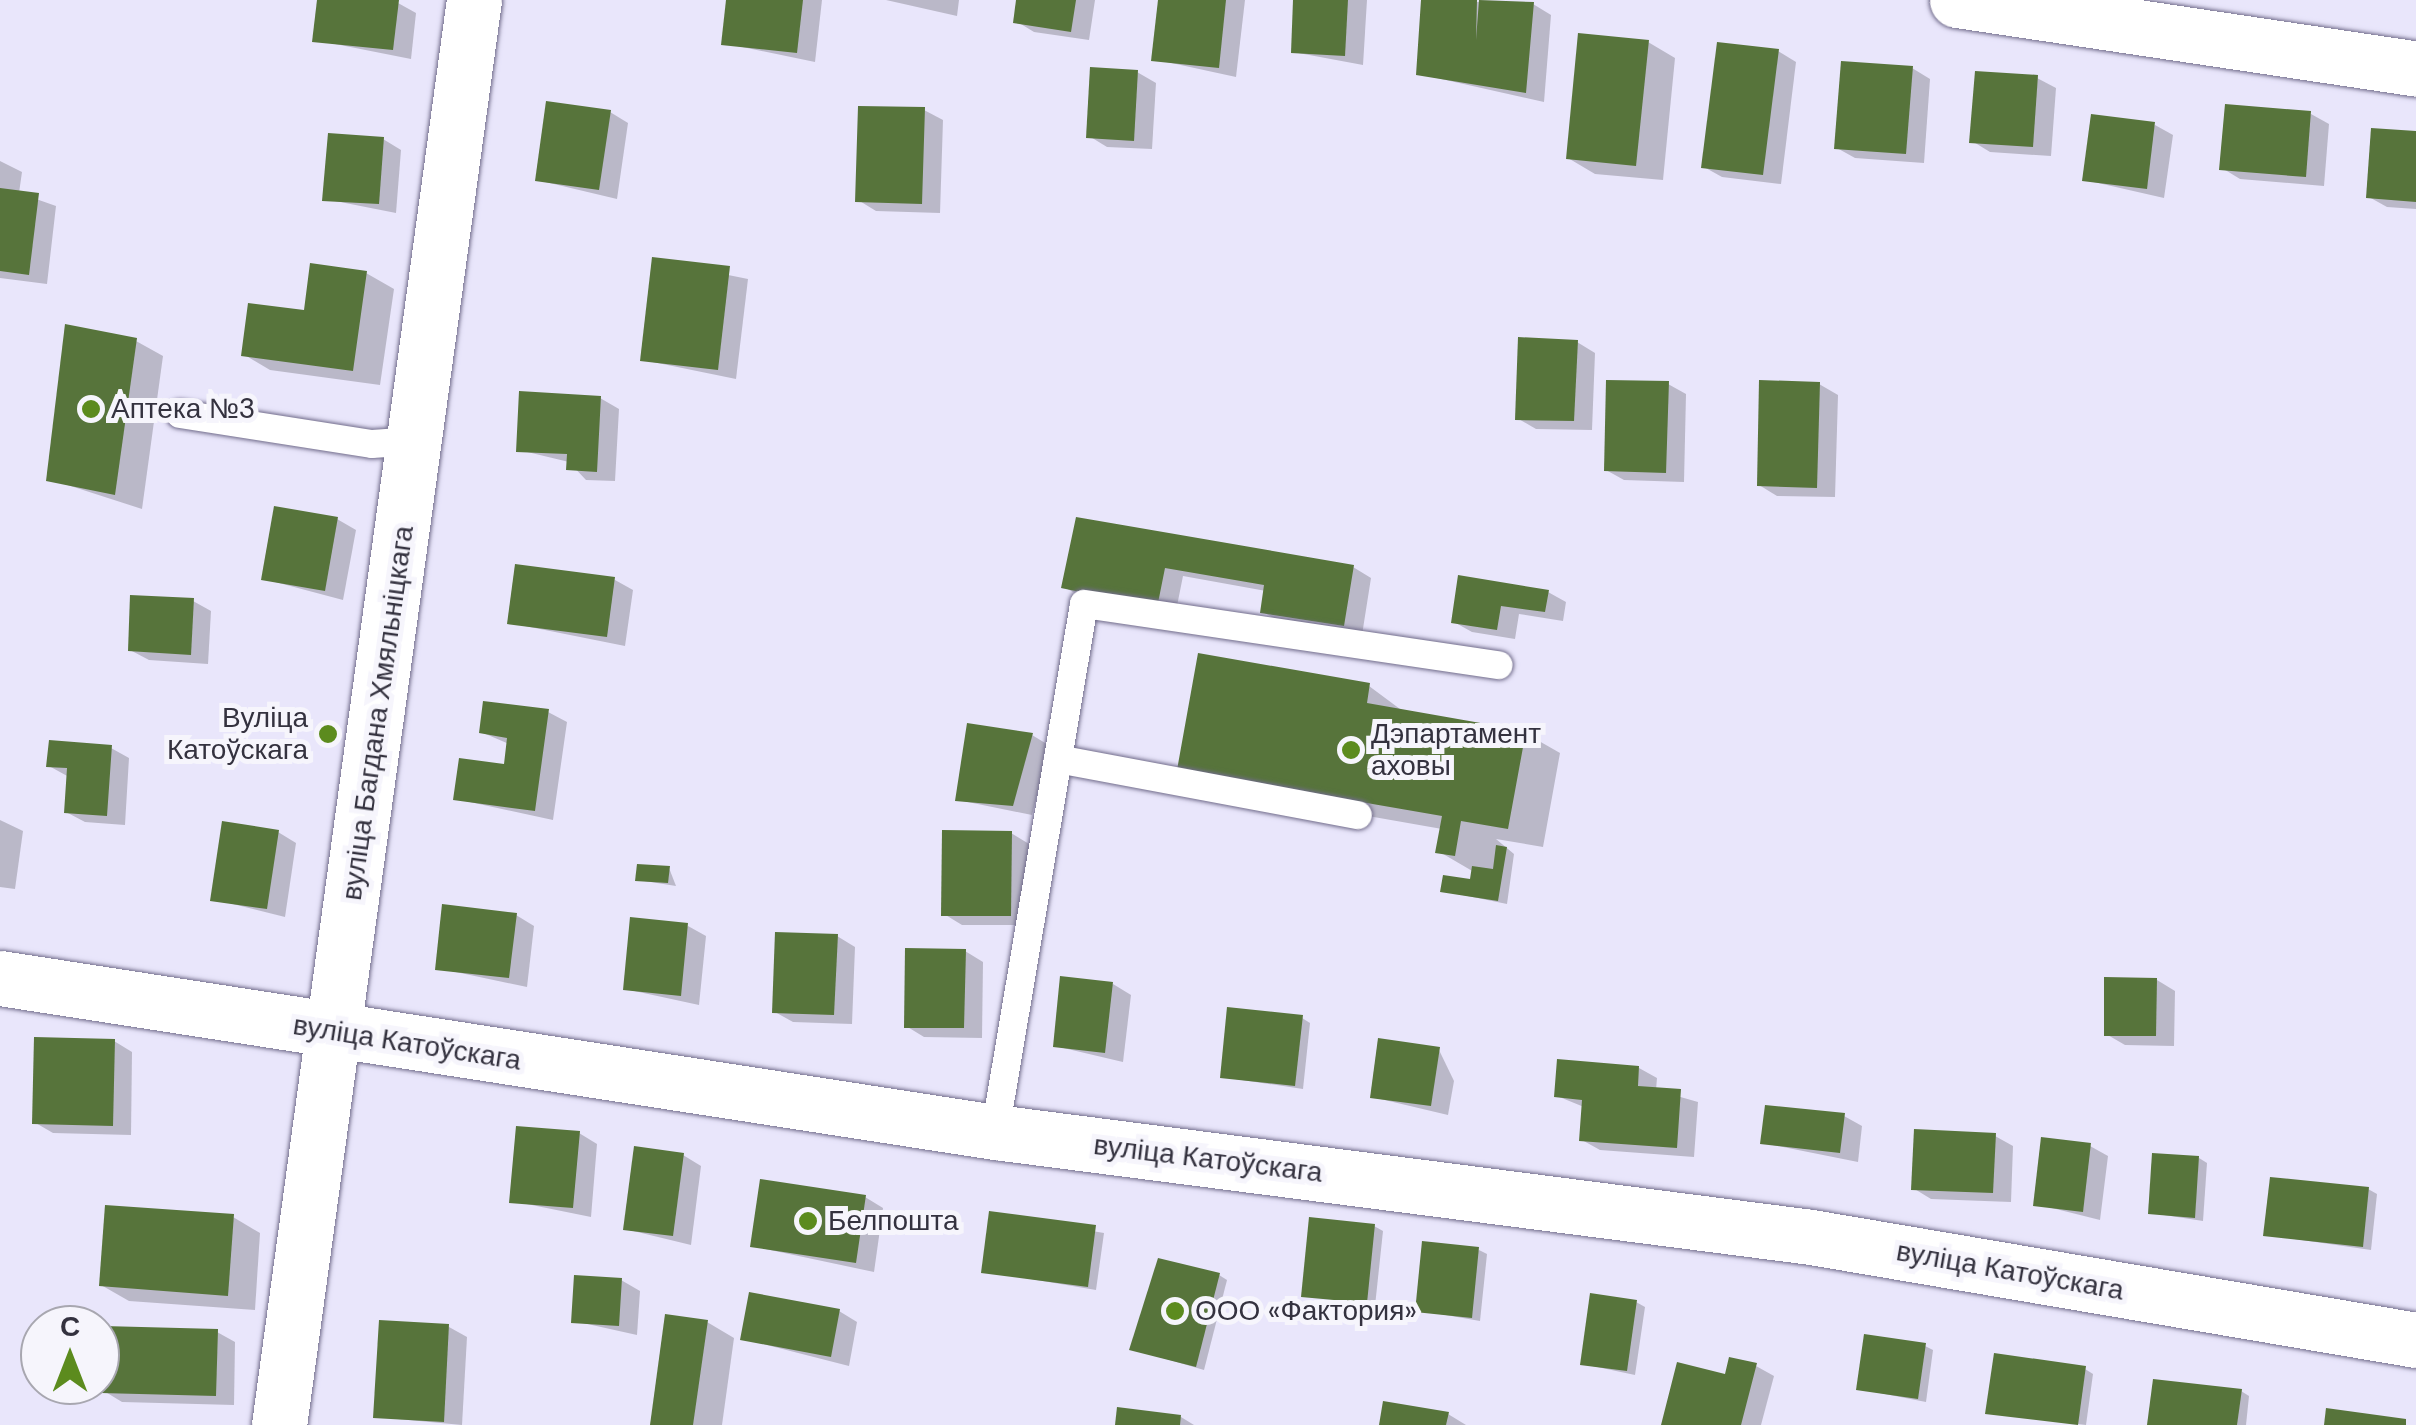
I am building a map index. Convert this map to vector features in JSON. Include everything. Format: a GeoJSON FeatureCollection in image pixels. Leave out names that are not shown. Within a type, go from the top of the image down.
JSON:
{"type":"FeatureCollection","features":[{"type":"Feature","properties":{"kind":"street","name":"вуліца Багдана Хмяльніцкага"},"geometry":{"type":"LineString","coordinates":[[279,1425],[336,1031],[474,0]]}},
{"type":"Feature","properties":{"kind":"street"},"geometry":{"type":"LineString","coordinates":[[1957,0],[2416,69]]}},
{"type":"Feature","properties":{"kind":"street","name":"вуліца Катоўскага"},"geometry":{"type":"LineString","coordinates":[[0,978],[995,1132],[1811,1237],[2416,1340]]}},
{"type":"Feature","properties":{"kind":"lane"},"geometry":{"type":"LineString","coordinates":[[180,414],[372,444],[415,441]]}},
{"type":"Feature","properties":{"kind":"lane"},"geometry":{"type":"LineString","coordinates":[[995,1132],[1084,604],[1499,665]]}},
{"type":"Feature","properties":{"kind":"lane"},"geometry":{"type":"LineString","coordinates":[[1058,759],[1358,815]]}},
{"type":"Feature","properties":{"kind":"building"},"geometry":{"type":"Polygon","coordinates":[[[317,0],[399,0],[393,50],[312,42],[317,0]]]}},
{"type":"Feature","properties":{"kind":"building"},"geometry":{"type":"Polygon","coordinates":[[[726,0],[803,0],[797,53],[721,45],[726,0]]]}},
{"type":"Feature","properties":{"kind":"building"},"geometry":{"type":"Polygon","coordinates":[[[1016,0],[1076,0],[1071,32],[1013,23],[1016,0]]]}},
{"type":"Feature","properties":{"kind":"building"},"geometry":{"type":"Polygon","coordinates":[[[1158,0],[1226,0],[1219,68],[1151,61],[1158,0]]]}},
{"type":"Feature","properties":{"kind":"building"},"geometry":{"type":"Polygon","coordinates":[[[1293,0],[1348,0],[1345,56],[1291,53],[1293,0]]]}},
{"type":"Feature","properties":{"kind":"building"},"geometry":{"type":"Polygon","coordinates":[[[1421,0],[1477,0],[1476,40],[1479,0],[1534,2],[1526,93],[1416,75],[1421,0]]]}},
{"type":"Feature","properties":{"kind":"building"},"geometry":{"type":"Polygon","coordinates":[[[1578,33],[1649,40],[1636,166],[1566,159],[1578,33]]]}},
{"type":"Feature","properties":{"kind":"building"},"geometry":{"type":"Polygon","coordinates":[[[1717,42],[1779,49],[1763,175],[1701,168],[1717,42]]]}},
{"type":"Feature","properties":{"kind":"building"},"geometry":{"type":"Polygon","coordinates":[[[1841,61],[1913,66],[1906,154],[1834,149],[1841,61]]]}},
{"type":"Feature","properties":{"kind":"building"},"geometry":{"type":"Polygon","coordinates":[[[1090,67],[1138,70],[1134,141],[1086,138],[1090,67]]]}},
{"type":"Feature","properties":{"kind":"building"},"geometry":{"type":"Polygon","coordinates":[[[1975,71],[2038,75],[2033,147],[1969,143],[1975,71]]]}},
{"type":"Feature","properties":{"kind":"building"},"geometry":{"type":"Polygon","coordinates":[[[546,101],[611,110],[599,190],[535,181],[546,101]]]}},
{"type":"Feature","properties":{"kind":"building"},"geometry":{"type":"Polygon","coordinates":[[[2225,104],[2311,111],[2306,177],[2219,170],[2225,104]]]}},
{"type":"Feature","properties":{"kind":"building"},"geometry":{"type":"Polygon","coordinates":[[[858,106],[925,107],[922,204],[855,202],[858,106]]]}},
{"type":"Feature","properties":{"kind":"building"},"geometry":{"type":"Polygon","coordinates":[[[2091,114],[2155,122],[2147,189],[2082,181],[2091,114]]]}},
{"type":"Feature","properties":{"kind":"building"},"geometry":{"type":"Polygon","coordinates":[[[2371,128],[2416,131],[2416,202],[2366,198],[2371,128]]]}},
{"type":"Feature","properties":{"kind":"building"},"geometry":{"type":"Polygon","coordinates":[[[328,133],[384,137],[379,204],[322,201],[328,133]]]}},
{"type":"Feature","properties":{"kind":"building"},"geometry":{"type":"Polygon","coordinates":[[[0,188],[39,193],[29,275],[0,271],[0,188]]]}},
{"type":"Feature","properties":{"kind":"building"},"geometry":{"type":"Polygon","coordinates":[[[652,257],[730,266],[718,370],[640,361],[652,257]]]}},
{"type":"Feature","properties":{"kind":"building"},"geometry":{"type":"Polygon","coordinates":[[[310,263],[367,271],[353,371],[241,356],[248,303],[304,310],[310,263]]]}},
{"type":"Feature","properties":{"kind":"building","name":"Аптека №3"},"geometry":{"type":"Polygon","coordinates":[[[65,324],[137,338],[115,495],[46,481],[65,324]]]}},
{"type":"Feature","properties":{"kind":"building"},"geometry":{"type":"Polygon","coordinates":[[[1518,337],[1578,340],[1574,421],[1515,420],[1518,337]]]}},
{"type":"Feature","properties":{"kind":"building"},"geometry":{"type":"Polygon","coordinates":[[[1606,380],[1669,381],[1666,473],[1604,471],[1606,380]]]}},
{"type":"Feature","properties":{"kind":"building"},"geometry":{"type":"Polygon","coordinates":[[[1759,380],[1820,382],[1817,488],[1757,486],[1759,380]]]}},
{"type":"Feature","properties":{"kind":"building"},"geometry":{"type":"Polygon","coordinates":[[[519,391],[601,396],[597,472],[566,470],[567,454],[516,452],[519,391]]]}},
{"type":"Feature","properties":{"kind":"building"},"geometry":{"type":"Polygon","coordinates":[[[274,506],[338,517],[325,591],[261,580],[274,506]]]}},
{"type":"Feature","properties":{"kind":"building"},"geometry":{"type":"Polygon","coordinates":[[[1076,517],[1354,565],[1344,626],[1260,613],[1264,585],[1165,568],[1157,608],[1061,588],[1076,517]]]}},
{"type":"Feature","properties":{"kind":"building"},"geometry":{"type":"Polygon","coordinates":[[[515,564],[615,577],[607,637],[507,624],[515,564]]]}},
{"type":"Feature","properties":{"kind":"building"},"geometry":{"type":"Polygon","coordinates":[[[1458,575],[1549,590],[1545,612],[1501,606],[1497,630],[1451,623],[1458,575]]]}},
{"type":"Feature","properties":{"kind":"building"},"geometry":{"type":"Polygon","coordinates":[[[130,595],[194,598],[191,655],[128,651],[130,595]]]}},
{"type":"Feature","properties":{"kind":"building","name":"Дэпартамент аховы"},"geometry":{"type":"Polygon","coordinates":[[[1198,653],[1370,683],[1367,703],[1526,731],[1508,829],[1461,821],[1455,856],[1435,853],[1442,816],[1177,770],[1198,653]]]}},
{"type":"Feature","properties":{"kind":"building"},"geometry":{"type":"Polygon","coordinates":[[[483,701],[549,709],[535,811],[453,800],[459,758],[504,764],[507,738],[479,733],[483,701]]]}},
{"type":"Feature","properties":{"kind":"building"},"geometry":{"type":"Polygon","coordinates":[[[967,723],[1033,733],[1013,806],[955,801],[967,723]]]}},
{"type":"Feature","properties":{"kind":"building"},"geometry":{"type":"Polygon","coordinates":[[[49,740],[112,745],[107,816],[64,813],[67,768],[46,767],[49,740]]]}},
{"type":"Feature","properties":{"kind":"building"},"geometry":{"type":"Polygon","coordinates":[[[222,821],[279,830],[267,909],[210,901],[222,821]]]}},
{"type":"Feature","properties":{"kind":"building"},"geometry":{"type":"Polygon","coordinates":[[[942,830],[1012,831],[1011,916],[941,916],[942,830]]]}},
{"type":"Feature","properties":{"kind":"building"},"geometry":{"type":"Polygon","coordinates":[[[1496,845],[1507,847],[1498,901],[1440,892],[1443,875],[1470,879],[1472,866],[1493,869],[1496,845]]]}},
{"type":"Feature","properties":{"kind":"building"},"geometry":{"type":"Polygon","coordinates":[[[637,864],[670,866],[668,883],[635,881],[637,864]]]}},
{"type":"Feature","properties":{"kind":"building"},"geometry":{"type":"Polygon","coordinates":[[[442,904],[517,913],[509,978],[435,970],[442,904]]]}},
{"type":"Feature","properties":{"kind":"building"},"geometry":{"type":"Polygon","coordinates":[[[630,917],[688,923],[681,996],[623,990],[630,917]]]}},
{"type":"Feature","properties":{"kind":"building"},"geometry":{"type":"Polygon","coordinates":[[[775,932],[838,934],[834,1015],[772,1013],[775,932]]]}},
{"type":"Feature","properties":{"kind":"building"},"geometry":{"type":"Polygon","coordinates":[[[905,948],[966,949],[964,1028],[904,1028],[905,948]]]}},
{"type":"Feature","properties":{"kind":"building"},"geometry":{"type":"Polygon","coordinates":[[[1060,976],[1113,982],[1105,1053],[1053,1047],[1060,976]]]}},
{"type":"Feature","properties":{"kind":"building"},"geometry":{"type":"Polygon","coordinates":[[[2104,977],[2157,978],[2156,1036],[2104,1036],[2104,977]]]}},
{"type":"Feature","properties":{"kind":"building"},"geometry":{"type":"Polygon","coordinates":[[[1227,1007],[1303,1015],[1295,1086],[1220,1078],[1227,1007]]]}},
{"type":"Feature","properties":{"kind":"building"},"geometry":{"type":"Polygon","coordinates":[[[34,1037],[115,1039],[113,1126],[32,1124],[34,1037]]]}},
{"type":"Feature","properties":{"kind":"building"},"geometry":{"type":"Polygon","coordinates":[[[1378,1038],[1440,1047],[1431,1106],[1370,1098],[1378,1038]]]}},
{"type":"Feature","properties":{"kind":"building"},"geometry":{"type":"Polygon","coordinates":[[[1557,1059],[1639,1066],[1638,1086],[1681,1089],[1677,1148],[1579,1141],[1582,1100],[1554,1097],[1557,1059]]]}},
{"type":"Feature","properties":{"kind":"building"},"geometry":{"type":"Polygon","coordinates":[[[1765,1105],[1845,1113],[1840,1153],[1760,1144],[1765,1105]]]}},
{"type":"Feature","properties":{"kind":"building"},"geometry":{"type":"Polygon","coordinates":[[[516,1126],[580,1131],[573,1208],[509,1203],[516,1126]]]}},
{"type":"Feature","properties":{"kind":"building"},"geometry":{"type":"Polygon","coordinates":[[[1914,1129],[1996,1133],[1993,1193],[1911,1190],[1914,1129]]]}},
{"type":"Feature","properties":{"kind":"building"},"geometry":{"type":"Polygon","coordinates":[[[2041,1137],[2091,1143],[2083,1212],[2033,1206],[2041,1137]]]}},
{"type":"Feature","properties":{"kind":"building"},"geometry":{"type":"Polygon","coordinates":[[[634,1146],[684,1153],[673,1236],[623,1230],[634,1146]]]}},
{"type":"Feature","properties":{"kind":"building"},"geometry":{"type":"Polygon","coordinates":[[[2152,1153],[2199,1156],[2195,1218],[2148,1214],[2152,1153]]]}},
{"type":"Feature","properties":{"kind":"building"},"geometry":{"type":"Polygon","coordinates":[[[2270,1177],[2369,1187],[2363,1247],[2263,1236],[2270,1177]]]}},
{"type":"Feature","properties":{"kind":"building","name":"Белпошта"},"geometry":{"type":"Polygon","coordinates":[[[760,1179],[866,1195],[856,1263],[750,1247],[760,1179]]]}},
{"type":"Feature","properties":{"kind":"building"},"geometry":{"type":"Polygon","coordinates":[[[105,1205],[234,1214],[228,1296],[99,1286],[105,1205]]]}},
{"type":"Feature","properties":{"kind":"building"},"geometry":{"type":"Polygon","coordinates":[[[989,1211],[1096,1225],[1088,1287],[981,1273],[989,1211]]]}},
{"type":"Feature","properties":{"kind":"building"},"geometry":{"type":"Polygon","coordinates":[[[1309,1217],[1375,1224],[1367,1303],[1301,1297],[1309,1217]]]}},
{"type":"Feature","properties":{"kind":"building"},"geometry":{"type":"Polygon","coordinates":[[[1422,1241],[1479,1247],[1472,1318],[1415,1312],[1422,1241]]]}},
{"type":"Feature","properties":{"kind":"building","name":"ООО «Фактория»"},"geometry":{"type":"Polygon","coordinates":[[[1158,1258],[1220,1273],[1196,1367],[1129,1350],[1158,1258]]]}},
{"type":"Feature","properties":{"kind":"building"},"geometry":{"type":"Polygon","coordinates":[[[574,1275],[622,1278],[619,1326],[571,1323],[574,1275]]]}},
{"type":"Feature","properties":{"kind":"building"},"geometry":{"type":"Polygon","coordinates":[[[749,1292],[840,1309],[831,1357],[740,1340],[749,1292]]]}},
{"type":"Feature","properties":{"kind":"building"},"geometry":{"type":"Polygon","coordinates":[[[1590,1293],[1637,1300],[1627,1371],[1580,1365],[1590,1293]]]}},
{"type":"Feature","properties":{"kind":"building"},"geometry":{"type":"Polygon","coordinates":[[[665,1314],[708,1320],[693,1425],[650,1425],[665,1314]]]}},
{"type":"Feature","properties":{"kind":"building"},"geometry":{"type":"Polygon","coordinates":[[[379,1320],[449,1324],[444,1422],[373,1418],[379,1320]]]}},
{"type":"Feature","properties":{"kind":"building"},"geometry":{"type":"Polygon","coordinates":[[[120,1326],[218,1329],[216,1396],[120,1393],[120,1326]]]}},
{"type":"Feature","properties":{"kind":"building"},"geometry":{"type":"Polygon","coordinates":[[[1864,1334],[1926,1343],[1918,1399],[1856,1390],[1864,1334]]]}},
{"type":"Feature","properties":{"kind":"building"},"geometry":{"type":"Polygon","coordinates":[[[1994,1353],[2086,1366],[2078,1425],[1985,1414],[1994,1353]]]}},
{"type":"Feature","properties":{"kind":"building"},"geometry":{"type":"Polygon","coordinates":[[[1729,1357],[1757,1363],[1741,1425],[1661,1425],[1677,1362],[1725,1374],[1729,1357]]]}},
{"type":"Feature","properties":{"kind":"building"},"geometry":{"type":"Polygon","coordinates":[[[2153,1379],[2242,1389],[2237,1425],[2147,1425],[2153,1379]]]}},
{"type":"Feature","properties":{"kind":"building"},"geometry":{"type":"Polygon","coordinates":[[[1383,1401],[1449,1412],[1446,1425],[1379,1425],[1383,1401]]]}},
{"type":"Feature","properties":{"kind":"building"},"geometry":{"type":"Polygon","coordinates":[[[1117,1407],[1181,1415],[1180,1425],[1115,1425],[1117,1407]]]}},
{"type":"Feature","properties":{"kind":"building"},"geometry":{"type":"Polygon","coordinates":[[[2326,1408],[2406,1419],[2406,1425],[2324,1425],[2326,1408]]]}},
{"type":"Feature","properties":{"kind":"place","name":"Аптека №3"},"geometry":{"type":"Point","coordinates":[91,409]}},
{"type":"Feature","properties":{"kind":"place","name":"Вуліца Катоўскага"},"geometry":{"type":"Point","coordinates":[328,734]}},
{"type":"Feature","properties":{"kind":"place","name":"Дэпартамент аховы"},"geometry":{"type":"Point","coordinates":[1351,750]}},
{"type":"Feature","properties":{"kind":"place","name":"Белпошта"},"geometry":{"type":"Point","coordinates":[808,1221]}},
{"type":"Feature","properties":{"kind":"place","name":"ООО «Фактория»"},"geometry":{"type":"Point","coordinates":[1175,1311]}}]}
